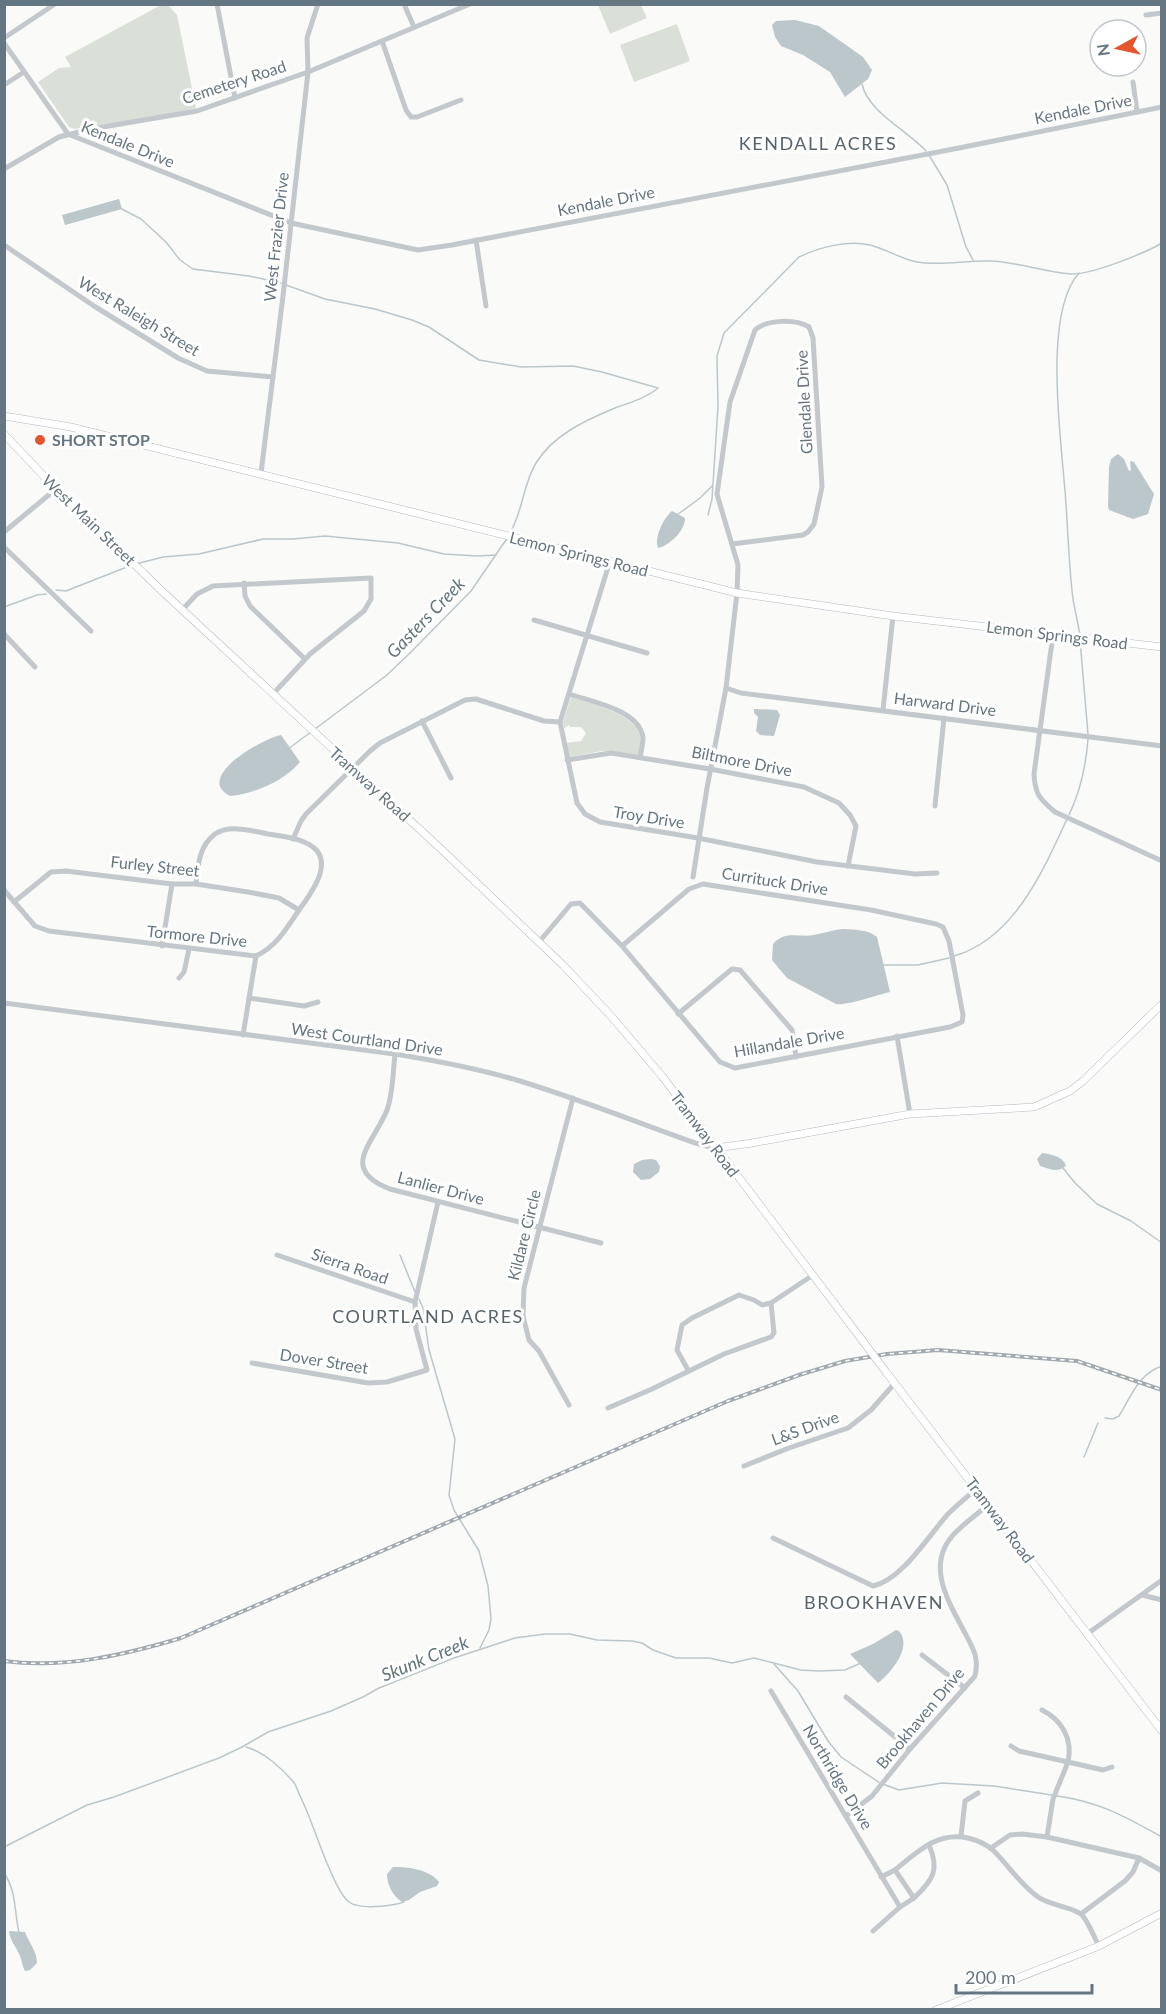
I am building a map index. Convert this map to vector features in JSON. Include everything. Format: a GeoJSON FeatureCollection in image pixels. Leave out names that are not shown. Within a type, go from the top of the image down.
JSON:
{"type":"FeatureCollection","features":[{"type":"Feature","properties":{"kind":"street"},"geometry":{"type":"LineString","coordinates":[[4,38],[55,4]]}},
{"type":"Feature","properties":{"kind":"street"},"geometry":{"type":"LineString","coordinates":[[218,4],[235,98]]}},
{"type":"Feature","properties":{"kind":"street","name":"West Frazier Drive"},"geometry":{"type":"LineString","coordinates":[[261,473],[308,72],[307,38],[318,4]]}},
{"type":"Feature","properties":{"kind":"street"},"geometry":{"type":"LineString","coordinates":[[404,4],[414,27]]}},
{"type":"Feature","properties":{"kind":"street","name":"Cemetery Road"},"geometry":{"type":"LineString","coordinates":[[4,169],[46,143],[68,134],[180,114],[235,98],[308,72],[470,4]]}},
{"type":"Feature","properties":{"kind":"street"},"geometry":{"type":"LineString","coordinates":[[1146,15],[1161,13]]}},
{"type":"Feature","properties":{"kind":"street"},"geometry":{"type":"LineString","coordinates":[[382,41],[406,110],[411,117],[417,117],[461,100]]}},
{"type":"Feature","properties":{"kind":"street"},"geometry":{"type":"LineString","coordinates":[[4,43],[68,134]]}},
{"type":"Feature","properties":{"kind":"street"},"geometry":{"type":"LineString","coordinates":[[4,85],[24,72]]}},
{"type":"Feature","properties":{"kind":"street"},"geometry":{"type":"LineString","coordinates":[[1133,82],[1137,112]]}},
{"type":"Feature","properties":{"kind":"street","name":"Kendale Drive"},"geometry":{"type":"LineString","coordinates":[[68,134],[291,223],[418,250],[1161,107]]}},
{"type":"Feature","properties":{"kind":"street"},"geometry":{"type":"LineString","coordinates":[[476,240],[486,306]]}},
{"type":"Feature","properties":{"kind":"street","name":"West Raleigh Street"},"geometry":{"type":"LineString","coordinates":[[4,245],[94,306],[178,358],[207,371],[273,377]]}},
{"type":"Feature","properties":{"kind":"street","name":"Glendale Drive"},"geometry":{"type":"LineString","coordinates":[[693,877],[710,769],[726,688],[737,593],[738,565],[717,494],[730,402],[755,330],[765,324],[800,322],[809,327],[813,338],[822,486],[816,518],[811,529],[803,535],[732,544]]}},
{"type":"Feature","properties":{"kind":"street","name":"Lemon Springs Road"},"geometry":{"type":"LineString","coordinates":[[4,416],[71,427],[737,593],[893,616],[1161,647]]}},
{"type":"Feature","properties":{"kind":"street","name":"West Main Street"},"geometry":{"type":"LineString","coordinates":[[4,434],[56,489],[175,603]]}},
{"type":"Feature","properties":{"kind":"street"},"geometry":{"type":"LineString","coordinates":[[4,532],[56,489]]}},
{"type":"Feature","properties":{"kind":"street"},"geometry":{"type":"LineString","coordinates":[[4,547],[91,631]]}},
{"type":"Feature","properties":{"kind":"street","name":"Troy Drive"},"geometry":{"type":"LineString","coordinates":[[610,561],[560,722],[577,803],[591,819],[817,862],[915,874],[937,873]]}},
{"type":"Feature","properties":{"kind":"street"},"geometry":{"type":"LineString","coordinates":[[182,610],[207,587],[244,583],[370,578],[371,599],[364,611],[306,659],[273,694]]}},
{"type":"Feature","properties":{"kind":"street"},"geometry":{"type":"LineString","coordinates":[[244,583],[245,596],[250,606],[306,659]]}},
{"type":"Feature","properties":{"kind":"street","name":"Tramway Road"},"geometry":{"type":"LineString","coordinates":[[175,603],[539,942],[617,1023],[662,1076],[1161,1731]]}},
{"type":"Feature","properties":{"kind":"street"},"geometry":{"type":"LineString","coordinates":[[884,710],[893,616]]}},
{"type":"Feature","properties":{"kind":"street"},"geometry":{"type":"LineString","coordinates":[[534,620],[647,653]]}},
{"type":"Feature","properties":{"kind":"street"},"geometry":{"type":"LineString","coordinates":[[4,634],[35,667]]}},
{"type":"Feature","properties":{"kind":"street"},"geometry":{"type":"LineString","coordinates":[[1053,635],[1034,774],[1035,788],[1040,800],[1055,812],[1161,861]]}},
{"type":"Feature","properties":{"kind":"street","name":"Harward Drive"},"geometry":{"type":"LineString","coordinates":[[726,688],[741,693],[1161,746]]}},
{"type":"Feature","properties":{"kind":"street"},"geometry":{"type":"LineString","coordinates":[[569,694],[624,713],[632,718],[638,724],[643,739],[640,757]]}},
{"type":"Feature","properties":{"kind":"street"},"geometry":{"type":"LineString","coordinates":[[293,839],[306,814],[380,743],[465,700],[476,699],[544,721],[560,722]]}},
{"type":"Feature","properties":{"kind":"street"},"geometry":{"type":"LineString","coordinates":[[935,806],[944,718]]}},
{"type":"Feature","properties":{"kind":"street"},"geometry":{"type":"LineString","coordinates":[[422,722],[451,778]]}},
{"type":"Feature","properties":{"kind":"street","name":"Biltmore Drive"},"geometry":{"type":"LineString","coordinates":[[567,760],[602,753],[640,757],[804,787],[839,803],[850,815],[855,826],[848,866]]}},
{"type":"Feature","properties":{"kind":"street","name":"Tormore Drive"},"geometry":{"type":"LineString","coordinates":[[4,890],[35,926],[49,931],[256,956],[267,951],[314,890],[320,878],[322,865],[317,851],[305,842],[234,829],[217,832],[204,844],[199,858],[196,884]]}},
{"type":"Feature","properties":{"kind":"street","name":"Furley Street"},"geometry":{"type":"LineString","coordinates":[[14,902],[51,872],[90,873],[172,884],[196,884],[279,898],[299,910]]}},
{"type":"Feature","properties":{"kind":"street"},"geometry":{"type":"LineString","coordinates":[[162,946],[172,884]]}},
{"type":"Feature","properties":{"kind":"street","name":"Currituck Drive"},"geometry":{"type":"LineString","coordinates":[[622,946],[689,889],[703,884],[871,910],[943,927]]}},
{"type":"Feature","properties":{"kind":"street","name":"Hillandale Drive"},"geometry":{"type":"LineString","coordinates":[[539,942],[571,904],[580,903],[622,946],[720,1062],[735,1068],[950,1027],[962,1022],[963,1015],[951,952],[943,927]]}},
{"type":"Feature","properties":{"kind":"street"},"geometry":{"type":"LineString","coordinates":[[179,978],[184,972],[189,949]]}},
{"type":"Feature","properties":{"kind":"street"},"geometry":{"type":"LineString","coordinates":[[243,1035],[256,956]]}},
{"type":"Feature","properties":{"kind":"street"},"geometry":{"type":"LineString","coordinates":[[678,1014],[732,969],[740,970],[792,1030],[796,1057]]}},
{"type":"Feature","properties":{"kind":"street"},"geometry":{"type":"LineString","coordinates":[[249,998],[304,1006],[318,1002]]}},
{"type":"Feature","properties":{"kind":"street","name":"West Courtland Drive"},"geometry":{"type":"LineString","coordinates":[[4,1003],[396,1054],[468,1068],[573,1098],[716,1148]]}},
{"type":"Feature","properties":{"kind":"street"},"geometry":{"type":"LineString","coordinates":[[716,1148],[784,1138],[910,1114],[1034,1107],[1070,1092],[1161,1004]]}},
{"type":"Feature","properties":{"kind":"street"},"geometry":{"type":"LineString","coordinates":[[897,1036],[910,1114]]}},
{"type":"Feature","properties":{"kind":"street","name":"Lanlier Drive"},"geometry":{"type":"LineString","coordinates":[[396,1054],[388,1107],[363,1152],[362,1164],[368,1177],[378,1184],[438,1202],[601,1243]]}},
{"type":"Feature","properties":{"kind":"street","name":"Kildare Circle"},"geometry":{"type":"LineString","coordinates":[[569,1405],[539,1352],[529,1340],[525,1328],[523,1302],[524,1288],[573,1098]]}},
{"type":"Feature","properties":{"kind":"street"},"geometry":{"type":"LineString","coordinates":[[415,1302],[438,1202]]}},
{"type":"Feature","properties":{"kind":"street","name":"Sierra Road"},"geometry":{"type":"LineString","coordinates":[[277,1255],[415,1302]]}},
{"type":"Feature","properties":{"kind":"street"},"geometry":{"type":"LineString","coordinates":[[688,1370],[677,1350],[682,1325],[739,1296],[762,1305],[771,1303],[813,1275]]}},
{"type":"Feature","properties":{"kind":"street","name":"Dover Street"},"geometry":{"type":"LineString","coordinates":[[252,1363],[368,1383],[387,1382],[427,1370],[416,1329],[415,1302]]}},
{"type":"Feature","properties":{"kind":"street"},"geometry":{"type":"LineString","coordinates":[[608,1408],[724,1353],[771,1337],[774,1333],[771,1303]]}},
{"type":"Feature","properties":{"kind":"street","name":"L&S Drive"},"geometry":{"type":"LineString","coordinates":[[744,1466],[848,1428],[871,1410],[895,1383]]}},
{"type":"Feature","properties":{"kind":"street"},"geometry":{"type":"LineString","coordinates":[[773,1538],[873,1586],[884,1584],[926,1543],[948,1514],[976,1489]]}},
{"type":"Feature","properties":{"kind":"street","name":"Brookhaven Drive"},"geometry":{"type":"LineString","coordinates":[[846,1816],[872,1797],[910,1749],[975,1676],[978,1662],[945,1592],[939,1567],[943,1549],[955,1533],[988,1505]]}},
{"type":"Feature","properties":{"kind":"street"},"geometry":{"type":"LineString","coordinates":[[1087,1634],[1161,1580]]}},
{"type":"Feature","properties":{"kind":"street"},"geometry":{"type":"LineString","coordinates":[[1142,1595],[1161,1600]]}},
{"type":"Feature","properties":{"kind":"street"},"geometry":{"type":"LineString","coordinates":[[922,1655],[965,1688]]}},
{"type":"Feature","properties":{"kind":"street","name":"Northridge Drive"},"geometry":{"type":"LineString","coordinates":[[771,1691],[900,1907]]}},
{"type":"Feature","properties":{"kind":"street"},"geometry":{"type":"LineString","coordinates":[[846,1697],[910,1749]]}},
{"type":"Feature","properties":{"kind":"street"},"geometry":{"type":"LineString","coordinates":[[1042,1710],[1053,1716],[1062,1726],[1069,1740],[1070,1753],[1053,1800],[1047,1837]]}},
{"type":"Feature","properties":{"kind":"street"},"geometry":{"type":"LineString","coordinates":[[1011,1746],[1019,1751],[1102,1770],[1112,1767]]}},
{"type":"Feature","properties":{"kind":"street"},"geometry":{"type":"LineString","coordinates":[[961,1836],[965,1801],[978,1793]]}},
{"type":"Feature","properties":{"kind":"street"},"geometry":{"type":"LineString","coordinates":[[991,1848],[1010,1835],[1047,1837],[1139,1857],[1161,1871]]}},
{"type":"Feature","properties":{"kind":"street"},"geometry":{"type":"LineString","coordinates":[[881,1877],[895,1870],[929,1845],[947,1836],[961,1836],[975,1840],[991,1848],[1040,1899],[1081,1914],[1099,1946]]}},
{"type":"Feature","properties":{"kind":"street"},"geometry":{"type":"LineString","coordinates":[[873,1931],[928,1884],[934,1871],[934,1858],[929,1845]]}},
{"type":"Feature","properties":{"kind":"street"},"geometry":{"type":"LineString","coordinates":[[1081,1914],[1125,1881],[1133,1872],[1139,1857]]}},
{"type":"Feature","properties":{"kind":"street"},"geometry":{"type":"LineString","coordinates":[[895,1870],[914,1898]]}},
{"type":"Feature","properties":{"kind":"street"},"geometry":{"type":"LineString","coordinates":[[936,2010],[1099,1946],[1161,1913]]}},
{"type":"Feature","properties":{"kind":"shaded area"},"geometry":{"type":"Polygon","coordinates":[[[161,5],[168,5],[177,15],[196,108],[75,129],[69,127],[38,82],[59,68],[71,67],[65,57],[161,5]]]}},
{"type":"Feature","properties":{"kind":"shaded area"},"geometry":{"type":"Polygon","coordinates":[[[598,5],[641,5],[647,18],[610,34],[598,5]]]}},
{"type":"Feature","properties":{"kind":"shaded area"},"geometry":{"type":"Polygon","coordinates":[[[795,20],[819,26],[863,57],[872,70],[868,79],[845,97],[830,72],[803,55],[781,46],[775,37],[772,25],[776,21],[795,20]]]}},
{"type":"Feature","properties":{"kind":"shaded area"},"geometry":{"type":"Polygon","coordinates":[[[677,24],[690,61],[634,82],[620,45],[677,24]]]}},
{"type":"Feature","properties":{"kind":"shaded area"},"geometry":{"type":"Polygon","coordinates":[[[119,199],[122,209],[65,225],[62,215],[119,199]]]}},
{"type":"Feature","properties":{"kind":"shaded area"},"geometry":{"type":"Polygon","coordinates":[[[1118,454],[1124,459],[1129,471],[1131,470],[1130,461],[1134,462],[1154,494],[1148,514],[1133,519],[1109,510],[1109,467],[1111,459],[1118,454]]]}},
{"type":"Feature","properties":{"kind":"shaded area"},"geometry":{"type":"Polygon","coordinates":[[[672,511],[685,518],[684,523],[676,537],[658,548],[657,539],[660,528],[672,511]]]}},
{"type":"Feature","properties":{"kind":"shaded area"},"geometry":{"type":"Polygon","coordinates":[[[571,697],[613,711],[632,723],[639,731],[641,740],[638,755],[602,751],[569,757],[566,743],[581,741],[586,733],[581,727],[570,727],[569,725],[564,728],[563,722],[571,697]]]}},
{"type":"Feature","properties":{"kind":"shaded area"},"geometry":{"type":"Polygon","coordinates":[[[754,709],[777,710],[780,715],[774,736],[760,735],[756,731],[758,717],[754,709]]]}},
{"type":"Feature","properties":{"kind":"shaded area"},"geometry":{"type":"Polygon","coordinates":[[[281,735],[300,762],[293,769],[277,781],[249,793],[230,796],[221,788],[220,779],[225,769],[235,760],[261,743],[281,735]]]}},
{"type":"Feature","properties":{"kind":"shaded area"},"geometry":{"type":"Polygon","coordinates":[[[843,929],[865,931],[877,937],[890,992],[854,1002],[836,1004],[787,978],[772,960],[773,944],[782,937],[809,936],[843,929]]]}},
{"type":"Feature","properties":{"kind":"shaded area"},"geometry":{"type":"Polygon","coordinates":[[[1042,1153],[1060,1158],[1066,1166],[1057,1170],[1040,1166],[1037,1159],[1042,1153]]]}},
{"type":"Feature","properties":{"kind":"shaded area"},"geometry":{"type":"Polygon","coordinates":[[[651,1159],[656,1160],[660,1166],[659,1172],[650,1179],[641,1180],[633,1172],[634,1164],[651,1159]]]}},
{"type":"Feature","properties":{"kind":"shaded area"},"geometry":{"type":"Polygon","coordinates":[[[896,1630],[903,1637],[902,1652],[889,1673],[878,1683],[850,1654],[896,1630]]]}},
{"type":"Feature","properties":{"kind":"shaded area"},"geometry":{"type":"Polygon","coordinates":[[[393,1867],[412,1868],[430,1874],[439,1882],[437,1886],[402,1902],[389,1886],[387,1874],[393,1867]]]}},
{"type":"Feature","properties":{"kind":"shaded area"},"geometry":{"type":"Polygon","coordinates":[[[9,1931],[25,1932],[37,1959],[37,1963],[30,1970],[25,1971],[9,1931]]]}},
{"type":"Feature","properties":{"kind":"waterway"},"geometry":{"type":"LineString","coordinates":[[862,84],[866,94],[880,112],[926,151]]}},
{"type":"Feature","properties":{"kind":"waterway"},"geometry":{"type":"LineString","coordinates":[[929,155],[947,185],[966,247],[973,260]]}},
{"type":"Feature","properties":{"kind":"waterway"},"geometry":{"type":"LineString","coordinates":[[120,208],[141,219],[166,242],[180,260],[193,269],[249,276],[281,283]]}},
{"type":"Feature","properties":{"kind":"waterway","name":"Gasters Creek"},"geometry":{"type":"LineString","coordinates":[[708,515],[712,499],[718,407],[717,356],[724,333],[799,257],[834,245],[852,243],[870,245],[917,262],[1000,262],[1071,274],[1104,267],[1162,243]]}},
{"type":"Feature","properties":{"kind":"waterway"},"geometry":{"type":"LineString","coordinates":[[1079,273],[1068,291],[1061,315],[1057,372],[1071,584],[1080,635]]}},
{"type":"Feature","properties":{"kind":"waterway"},"geometry":{"type":"LineString","coordinates":[[286,285],[325,299],[375,309],[412,320],[429,327],[479,360],[521,367],[573,366],[658,388]]}},
{"type":"Feature","properties":{"kind":"waterway","name":"Gasters Creek"},"geometry":{"type":"LineString","coordinates":[[510,533],[518,516],[532,471],[551,444],[582,423],[642,398],[657,389]]}},
{"type":"Feature","properties":{"kind":"waterway"},"geometry":{"type":"LineString","coordinates":[[677,515],[712,486]]}},
{"type":"Feature","properties":{"kind":"waterway"},"geometry":{"type":"LineString","coordinates":[[136,564],[163,557],[199,554],[263,539],[325,536],[398,543],[444,554],[496,555]]}},
{"type":"Feature","properties":{"kind":"waterway","name":"Gasters Creek"},"geometry":{"type":"LineString","coordinates":[[315,729],[387,675],[410,653],[471,591],[508,537]]}},
{"type":"Feature","properties":{"kind":"waterway"},"geometry":{"type":"LineString","coordinates":[[56,590],[66,591],[132,565]]}},
{"type":"Feature","properties":{"kind":"waterway"},"geometry":{"type":"LineString","coordinates":[[4,607],[46,594]]}},
{"type":"Feature","properties":{"kind":"waterway"},"geometry":{"type":"LineString","coordinates":[[1080,640],[1088,734]]}},
{"type":"Feature","properties":{"kind":"waterway","name":"Gasters Creek"},"geometry":{"type":"LineString","coordinates":[[288,749],[311,732]]}},
{"type":"Feature","properties":{"kind":"waterway"},"geometry":{"type":"LineString","coordinates":[[1069,815],[1082,778],[1088,739]]}},
{"type":"Feature","properties":{"kind":"waterway"},"geometry":{"type":"LineString","coordinates":[[954,956],[994,935],[1010,919],[1037,881],[1067,819]]}},
{"type":"Feature","properties":{"kind":"waterway"},"geometry":{"type":"LineString","coordinates":[[883,965],[918,965],[949,958]]}},
{"type":"Feature","properties":{"kind":"waterway"},"geometry":{"type":"LineString","coordinates":[[1063,1168],[1097,1204],[1131,1221],[1162,1243]]}},
{"type":"Feature","properties":{"kind":"waterway"},"geometry":{"type":"LineString","coordinates":[[400,1255],[415,1292]]}},
{"type":"Feature","properties":{"kind":"waterway"},"geometry":{"type":"LineString","coordinates":[[419,1299],[423,1308],[429,1350],[455,1439],[449,1495],[454,1510],[479,1551],[488,1586],[491,1619],[489,1630],[480,1648]]}},
{"type":"Feature","properties":{"kind":"waterway"},"geometry":{"type":"LineString","coordinates":[[1105,1418],[1113,1419],[1119,1416],[1141,1380],[1162,1366]]}},
{"type":"Feature","properties":{"kind":"waterway"},"geometry":{"type":"LineString","coordinates":[[1084,1457],[1098,1423]]}},
{"type":"Feature","properties":{"kind":"waterway","name":"Skunk Creek"},"geometry":{"type":"LineString","coordinates":[[4,1847],[87,1805],[219,1758],[268,1732],[331,1711],[379,1688],[454,1658],[515,1638],[545,1634],[570,1634],[597,1640],[642,1643],[653,1650],[676,1658],[709,1658],[732,1663],[754,1658],[801,1670],[845,1670],[861,1663]]}},
{"type":"Feature","properties":{"kind":"waterway"},"geometry":{"type":"LineString","coordinates":[[774,1664],[798,1691],[828,1741],[841,1757],[880,1783],[899,1790],[942,1783],[994,1786],[1052,1795]]}},
{"type":"Feature","properties":{"kind":"waterway"},"geometry":{"type":"LineString","coordinates":[[246,1747],[273,1762],[295,1784],[332,1875],[349,1902],[368,1907],[404,1902]]}},
{"type":"Feature","properties":{"kind":"waterway"},"geometry":{"type":"LineString","coordinates":[[1057,1796],[1099,1806],[1162,1837]]}},
{"type":"Feature","properties":{"kind":"waterway"},"geometry":{"type":"LineString","coordinates":[[4,1873],[11,1887],[19,1932]]}},
{"type":"Feature","properties":{"kind":"railway"},"geometry":{"type":"LineString","coordinates":[[4,1661],[72,1662],[116,1655],[181,1638],[728,1401],[845,1361],[887,1354],[938,1350],[1077,1361],[1162,1390]]}},
{"type":"Feature","properties":{"kind":"place","name":"SHORT STOP"},"geometry":{"type":"Point","coordinates":[40,440]}},
{"type":"Feature","properties":{"kind":"district","name":"KENDALL ACRES"},"geometry":{"type":"Point","coordinates":[818,144]}},
{"type":"Feature","properties":{"kind":"district","name":"COURTLAND ACRES"},"geometry":{"type":"Point","coordinates":[428,1317]}},
{"type":"Feature","properties":{"kind":"district","name":"BROOKHAVEN"},"geometry":{"type":"Point","coordinates":[874,1603]}}]}
